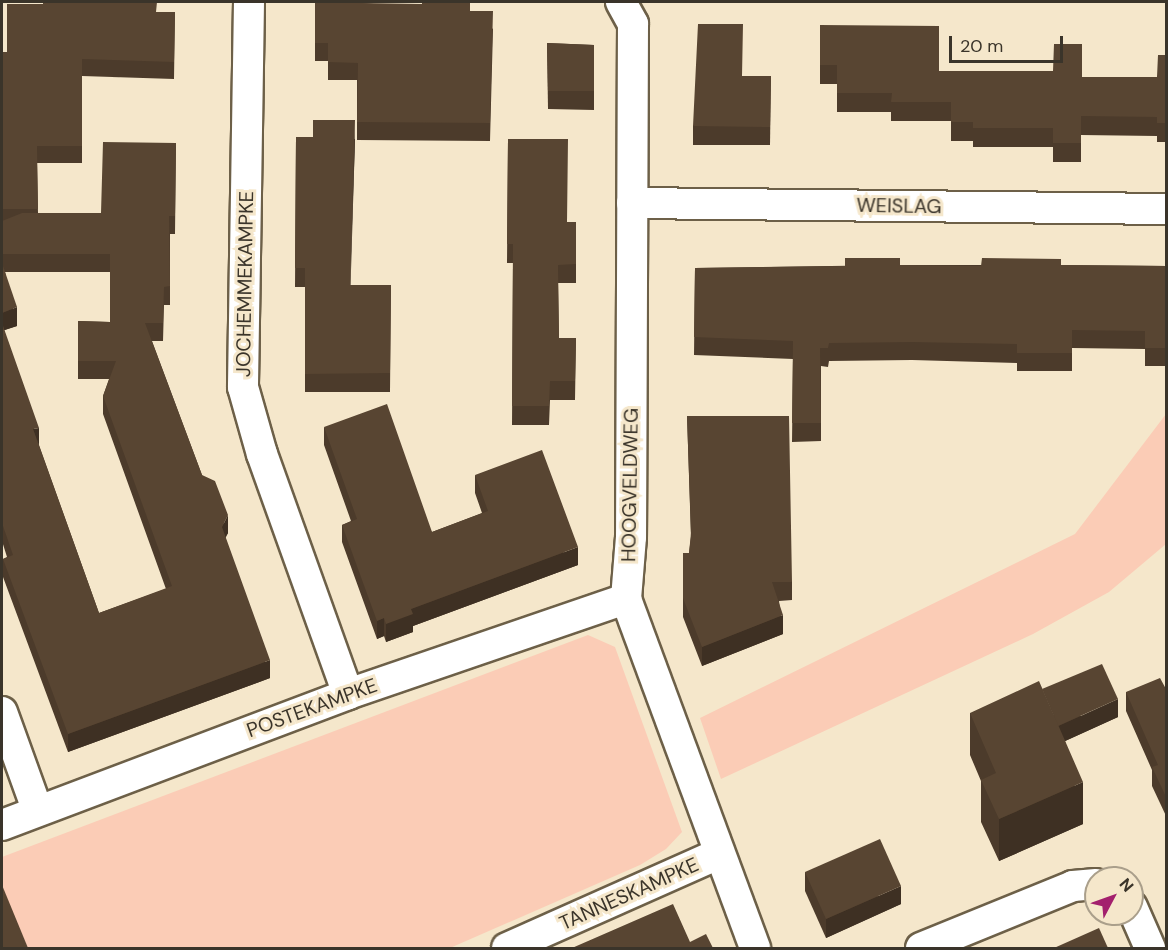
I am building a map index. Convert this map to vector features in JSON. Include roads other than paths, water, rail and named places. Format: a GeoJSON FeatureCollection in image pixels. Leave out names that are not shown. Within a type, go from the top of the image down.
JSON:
{"type":"FeatureCollection","features":[{"type":"Feature","properties":{"kind":"street","name":"JOCHEMMEKAMPKE"},"geometry":{"type":"LineString","coordinates":[[249,2],[243,387],[262,454],[348,694]]}},
{"type":"Feature","properties":{"kind":"street","name":"HOOGVELDWEG"},"geometry":{"type":"LineString","coordinates":[[621,2],[633,24],[632,537],[626,599],[718,854],[756,948]]}},
{"type":"Feature","properties":{"kind":"street","name":"WEISLAG"},"geometry":{"type":"LineString","coordinates":[[632,203],[1167,209]]}},
{"type":"Feature","properties":{"kind":"street","name":"POSTEKAMPKE"},"geometry":{"type":"LineString","coordinates":[[2,825],[37,809],[348,694],[626,599]]}},
{"type":"Feature","properties":{"kind":"street"},"geometry":{"type":"LineString","coordinates":[[2,712],[37,809]]}},
{"type":"Feature","properties":{"kind":"street","name":"TANNESKAMPKE"},"geometry":{"type":"LineString","coordinates":[[507,948],[718,854]]}},
{"type":"Feature","properties":{"kind":"street"},"geometry":{"type":"LineString","coordinates":[[921,948],[1073,886],[1084,885]]}},
{"type":"Feature","properties":{"kind":"street"},"geometry":{"type":"LineString","coordinates":[[1140,926],[1150,948]]}}]}
